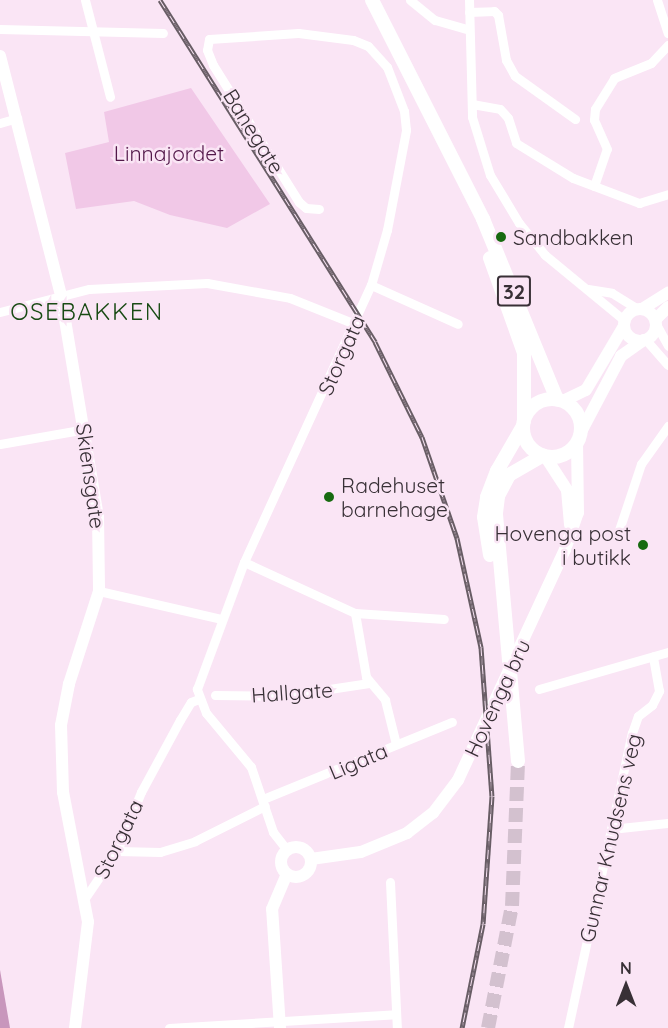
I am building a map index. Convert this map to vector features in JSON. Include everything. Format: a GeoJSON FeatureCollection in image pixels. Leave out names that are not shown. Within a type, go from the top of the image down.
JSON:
{"type":"FeatureCollection","features":[{"type":"Feature","properties":{"kind":"main road","name":"32"},"geometry":{"type":"LineString","coordinates":[[372,0],[464,186],[483,219],[560,400],[577,413],[579,437],[562,454],[544,455],[509,475],[498,496],[495,527],[518,761]]}},
{"type":"Feature","properties":{"kind":"main road","name":"32"},"geometry":{"type":"LineString","coordinates":[[464,186],[524,353],[524,424]]}},
{"type":"Feature","properties":{"kind":"main road","name":"32"},"geometry":{"type":"LineString","coordinates":[[503,610],[484,517],[493,478],[536,404],[560,400]]}},
{"type":"Feature","properties":{"kind":"main road"},"geometry":{"type":"LineString","coordinates":[[524,424],[525,440],[544,455]]}},
{"type":"Feature","properties":{"kind":"street"},"geometry":{"type":"LineString","coordinates":[[85,0],[96,32],[110,97]]}},
{"type":"Feature","properties":{"kind":"street"},"geometry":{"type":"LineString","coordinates":[[410,0],[429,17],[470,30]]}},
{"type":"Feature","properties":{"kind":"street"},"geometry":{"type":"LineString","coordinates":[[469,0],[472,104],[481,153],[501,197],[545,255],[624,324],[632,338],[645,340],[668,365]]}},
{"type":"Feature","properties":{"kind":"street"},"geometry":{"type":"LineString","coordinates":[[657,0],[668,33]]}},
{"type":"Feature","properties":{"kind":"street"},"geometry":{"type":"LineString","coordinates":[[469,12],[494,11],[498,15],[509,68],[525,86],[575,119]]}},
{"type":"Feature","properties":{"kind":"street"},"geometry":{"type":"LineString","coordinates":[[0,29],[163,33]]}},
{"type":"Feature","properties":{"kind":"street","name":"Banegate"},"geometry":{"type":"LineString","coordinates":[[319,210],[306,208],[299,202],[213,64],[207,50],[209,39],[298,33],[353,39],[368,46]]}},
{"type":"Feature","properties":{"kind":"street"},"geometry":{"type":"LineString","coordinates":[[594,186],[607,149],[594,120],[595,109],[614,78],[651,63],[668,45]]}},
{"type":"Feature","properties":{"kind":"street","name":"Storgata"},"geometry":{"type":"LineString","coordinates":[[75,1028],[87,935],[85,898],[117,851],[135,805],[189,705],[199,699],[207,657],[244,562],[371,285],[387,230],[406,130],[404,111],[387,68],[368,46]]}},
{"type":"Feature","properties":{"kind":"street","name":"Skiensgate"},"geometry":{"type":"LineString","coordinates":[[0,56],[61,296],[86,429],[98,516],[99,591],[69,684],[61,726],[63,792],[85,898]]}},
{"type":"Feature","properties":{"kind":"street"},"geometry":{"type":"LineString","coordinates":[[472,104],[500,109],[524,149],[594,186],[639,203],[668,194]]}},
{"type":"Feature","properties":{"kind":"street"},"geometry":{"type":"LineString","coordinates":[[0,123],[17,118]]}},
{"type":"Feature","properties":{"kind":"street"},"geometry":{"type":"LineString","coordinates":[[0,312],[61,296],[137,284],[207,283],[290,298],[355,324]]}},
{"type":"Feature","properties":{"kind":"street"},"geometry":{"type":"LineString","coordinates":[[371,285],[458,324]]}},
{"type":"Feature","properties":{"kind":"street"},"geometry":{"type":"LineString","coordinates":[[585,289],[612,293],[640,309],[656,322],[668,346]]}},
{"type":"Feature","properties":{"kind":"street"},"geometry":{"type":"LineString","coordinates":[[560,400],[586,390],[624,324],[640,309],[668,294]]}},
{"type":"Feature","properties":{"kind":"street"},"geometry":{"type":"LineString","coordinates":[[579,437],[621,356],[645,340],[668,308]]}},
{"type":"Feature","properties":{"kind":"street"},"geometry":{"type":"LineString","coordinates":[[617,536],[641,464],[668,426]]}},
{"type":"Feature","properties":{"kind":"street"},"geometry":{"type":"LineString","coordinates":[[0,444],[86,429]]}},
{"type":"Feature","properties":{"kind":"street","name":"Hovenga bru"},"geometry":{"type":"LineString","coordinates":[[311,859],[360,852],[407,833],[433,813],[458,780],[536,615],[578,513],[579,437]]}},
{"type":"Feature","properties":{"kind":"street"},"geometry":{"type":"LineString","coordinates":[[544,455],[567,490],[570,532]]}},
{"type":"Feature","properties":{"kind":"street"},"geometry":{"type":"LineString","coordinates":[[244,562],[355,614],[444,619]]}},
{"type":"Feature","properties":{"kind":"street"},"geometry":{"type":"LineString","coordinates":[[99,591],[221,619]]}},
{"type":"Feature","properties":{"kind":"street"},"geometry":{"type":"LineString","coordinates":[[355,614],[369,683],[385,700],[396,744]]}},
{"type":"Feature","properties":{"kind":"street"},"geometry":{"type":"LineString","coordinates":[[539,688],[668,652]]}},
{"type":"Feature","properties":{"kind":"street","name":"Gunnar Knudsens veg"},"geometry":{"type":"LineString","coordinates":[[568,1028],[632,733],[638,716],[652,705],[659,691],[653,657]]}},
{"type":"Feature","properties":{"kind":"street","name":"Hallgate"},"geometry":{"type":"LineString","coordinates":[[215,696],[283,696],[369,683]]}},
{"type":"Feature","properties":{"kind":"street"},"geometry":{"type":"LineString","coordinates":[[199,699],[251,767],[273,832],[287,850]]}},
{"type":"Feature","properties":{"kind":"street","name":"Ligata"},"geometry":{"type":"LineString","coordinates":[[117,851],[160,852],[195,841],[264,802],[452,722]]}},
{"type":"Feature","properties":{"kind":"street"},"geometry":{"type":"LineString","coordinates":[[610,829],[668,823]]}},
{"type":"Feature","properties":{"kind":"street"},"geometry":{"type":"LineString","coordinates":[[287,850],[300,847],[311,859],[304,875],[287,874]]}},
{"type":"Feature","properties":{"kind":"street"},"geometry":{"type":"LineString","coordinates":[[279,1026],[272,909],[287,874],[281,862],[287,850]]}},
{"type":"Feature","properties":{"kind":"street"},"geometry":{"type":"LineString","coordinates":[[390,882],[397,1028]]}},
{"type":"Feature","properties":{"kind":"street"},"geometry":{"type":"LineString","coordinates":[[169,1028],[279,1026],[396,1014]]}},
{"type":"Feature","properties":{"kind":"green space","name":"Linnajordet"},"geometry":{"type":"Polygon","coordinates":[[[191,88],[270,204],[227,228],[170,215],[134,201],[76,209],[65,153],[109,142],[104,112],[191,88]]]}},
{"type":"Feature","properties":{"kind":"shaded area"},"geometry":{"type":"Polygon","coordinates":[[[0,970],[10,1028],[0,1028],[0,970]]]}},
{"type":"Feature","properties":{"kind":"tunnel"},"geometry":{"type":"LineString","coordinates":[[488,1028],[512,906],[518,761]]}},
{"type":"Feature","properties":{"kind":"railway"},"geometry":{"type":"LineString","coordinates":[[160,0],[375,342],[422,437],[457,538],[481,647],[492,796],[483,924],[462,1028]]}},
{"type":"Feature","properties":{"kind":"place","name":"Sandbakken"},"geometry":{"type":"Point","coordinates":[501,237]}},
{"type":"Feature","properties":{"kind":"place","name":"Radehuset barnehage"},"geometry":{"type":"Point","coordinates":[329,497]}},
{"type":"Feature","properties":{"kind":"place","name":"Hovenga post i butikk"},"geometry":{"type":"Point","coordinates":[643,545]}},
{"type":"Feature","properties":{"kind":"district","name":"OSEBAKKEN"},"geometry":{"type":"Point","coordinates":[87,312]}}]}
